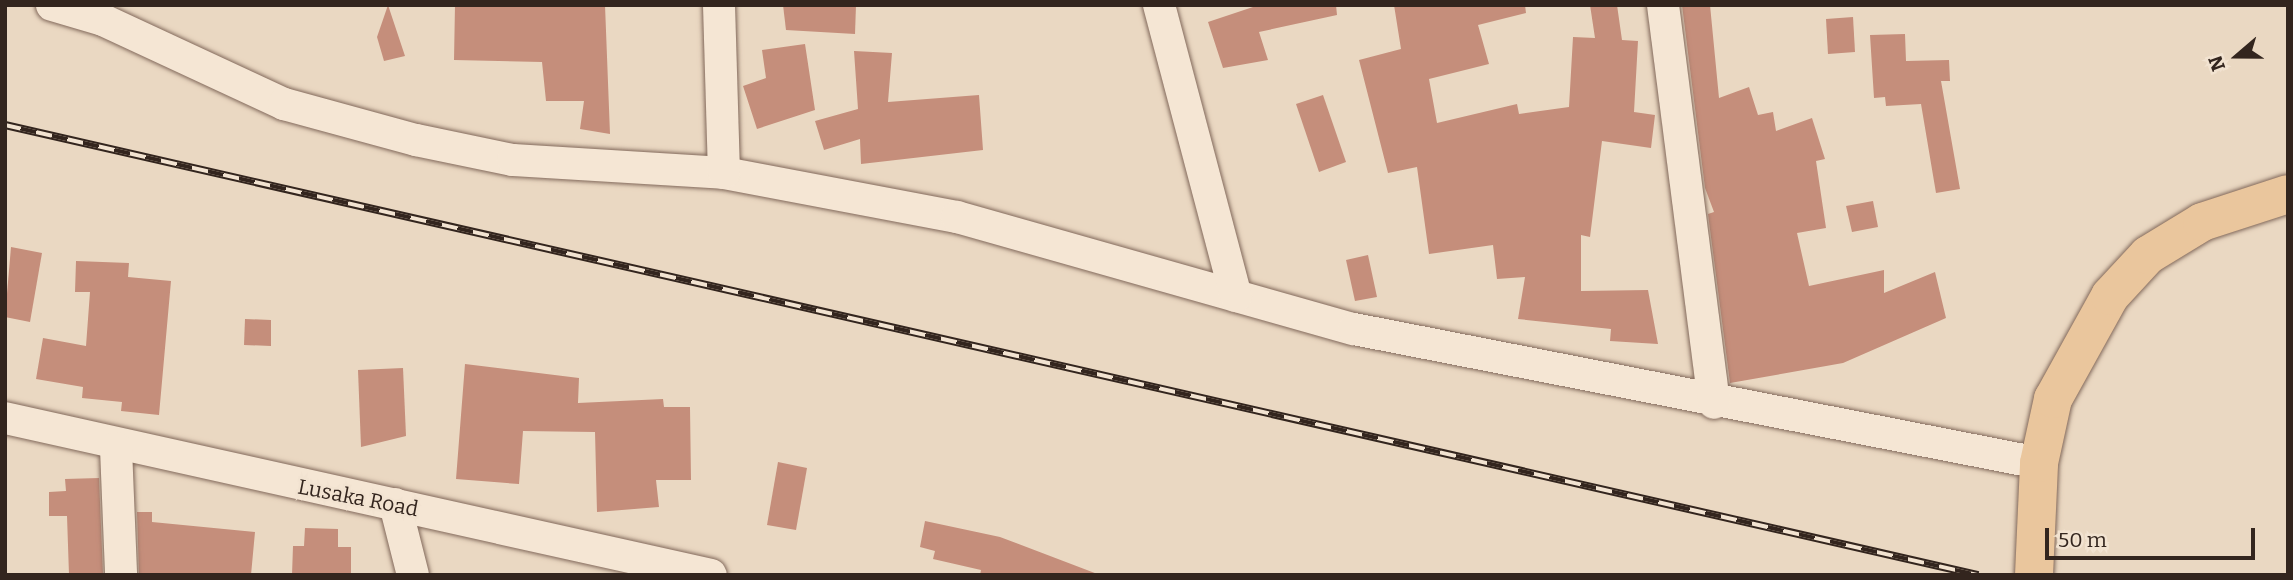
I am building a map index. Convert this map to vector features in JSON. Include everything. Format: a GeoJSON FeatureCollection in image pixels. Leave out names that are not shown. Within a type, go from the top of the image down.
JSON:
{"type":"FeatureCollection","features":[{"type":"Feature","properties":{"kind":"main road"},"geometry":{"type":"LineString","coordinates":[[2034,575],[2039,463],[2053,399],[2073,352],[2125,280],[2148,255],[2202,222],[2288,194]]}},
{"type":"Feature","properties":{"kind":"street"},"geometry":{"type":"LineString","coordinates":[[51,5],[103,13],[284,104],[416,140],[513,160],[724,173],[957,217],[1354,329],[1714,403],[2039,463]]}},
{"type":"Feature","properties":{"kind":"street"},"geometry":{"type":"LineString","coordinates":[[719,5],[724,173]]}},
{"type":"Feature","properties":{"kind":"street"},"geometry":{"type":"LineString","coordinates":[[1159,5],[1236,296]]}},
{"type":"Feature","properties":{"kind":"street"},"geometry":{"type":"LineString","coordinates":[[1662,5],[1714,403]]}},
{"type":"Feature","properties":{"kind":"street","name":"Lusaka Road"},"geometry":{"type":"LineString","coordinates":[[5,418],[116,448],[395,504],[711,575]]}},
{"type":"Feature","properties":{"kind":"street"},"geometry":{"type":"LineString","coordinates":[[116,448],[121,575]]}},
{"type":"Feature","properties":{"kind":"street"},"geometry":{"type":"LineString","coordinates":[[395,504],[414,575]]}},
{"type":"Feature","properties":{"kind":"building"},"geometry":{"type":"Polygon","coordinates":[[[388,5],[405,56],[384,61],[377,37],[388,5]]]}},
{"type":"Feature","properties":{"kind":"building"},"geometry":{"type":"Polygon","coordinates":[[[455,5],[605,5],[610,134],[580,129],[584,101],[546,101],[542,62],[454,60],[455,5]]]}},
{"type":"Feature","properties":{"kind":"building"},"geometry":{"type":"Polygon","coordinates":[[[783,5],[856,5],[855,34],[786,30],[783,5]]]}},
{"type":"Feature","properties":{"kind":"building"},"geometry":{"type":"Polygon","coordinates":[[[1259,5],[1336,5],[1337,15],[1259,32],[1268,60],[1223,68],[1208,22],[1259,5]]]}},
{"type":"Feature","properties":{"kind":"building"},"geometry":{"type":"Polygon","coordinates":[[[1394,5],[1525,5],[1526,13],[1478,25],[1489,64],[1429,79],[1437,123],[1517,104],[1519,114],[1569,107],[1573,37],[1595,38],[1590,5],[1617,5],[1622,40],[1638,41],[1634,112],[1655,115],[1651,148],[1602,141],[1590,237],[1581,235],[1581,291],[1648,290],[1658,344],[1610,341],[1611,329],[1518,319],[1525,277],[1497,279],[1493,245],[1429,254],[1417,167],[1388,173],[1359,60],[1401,49],[1394,5]]]}},
{"type":"Feature","properties":{"kind":"building"},"geometry":{"type":"Polygon","coordinates":[[[1682,5],[1710,5],[1719,98],[1749,87],[1758,115],[1773,112],[1776,131],[1812,118],[1825,159],[1816,161],[1826,228],[1797,233],[1809,286],[1884,270],[1884,293],[1935,272],[1946,318],[1843,363],[1730,383],[1708,214],[1714,212],[1705,188],[1682,5]]]}},
{"type":"Feature","properties":{"kind":"building"},"geometry":{"type":"Polygon","coordinates":[[[1853,17],[1855,52],[1828,54],[1826,19],[1853,17]]]}},
{"type":"Feature","properties":{"kind":"building"},"geometry":{"type":"Polygon","coordinates":[[[1905,34],[1906,61],[1949,60],[1950,81],[1941,81],[1960,189],[1936,193],[1921,104],[1886,106],[1885,97],[1874,98],[1870,35],[1905,34]]]}},
{"type":"Feature","properties":{"kind":"building"},"geometry":{"type":"Polygon","coordinates":[[[805,44],[815,110],[757,129],[743,86],[766,78],[762,50],[805,44]]]}},
{"type":"Feature","properties":{"kind":"building"},"geometry":{"type":"Polygon","coordinates":[[[854,51],[892,53],[888,102],[979,95],[983,150],[861,164],[860,139],[824,150],[815,121],[858,109],[854,51]]]}},
{"type":"Feature","properties":{"kind":"building"},"geometry":{"type":"Polygon","coordinates":[[[1323,95],[1346,162],[1319,172],[1296,104],[1323,95]]]}},
{"type":"Feature","properties":{"kind":"building"},"geometry":{"type":"Polygon","coordinates":[[[1873,201],[1878,227],[1852,232],[1846,206],[1873,201]]]}},
{"type":"Feature","properties":{"kind":"building"},"geometry":{"type":"Polygon","coordinates":[[[11,247],[42,253],[30,322],[5,317],[11,247]]]}},
{"type":"Feature","properties":{"kind":"building"},"geometry":{"type":"Polygon","coordinates":[[[1368,255],[1377,297],[1355,301],[1346,260],[1368,255]]]}},
{"type":"Feature","properties":{"kind":"building"},"geometry":{"type":"Polygon","coordinates":[[[76,261],[129,263],[128,277],[171,281],[159,415],[121,411],[122,402],[82,398],[83,387],[36,379],[43,338],[86,346],[90,292],[75,292],[76,261]]]}},
{"type":"Feature","properties":{"kind":"building"},"geometry":{"type":"Polygon","coordinates":[[[245,319],[271,320],[271,346],[244,345],[245,319]]]}},
{"type":"Feature","properties":{"kind":"building"},"geometry":{"type":"Polygon","coordinates":[[[465,364],[579,378],[578,403],[663,399],[664,407],[690,407],[691,480],[656,480],[659,507],[597,512],[595,432],[523,431],[519,484],[456,479],[465,364]]]}},
{"type":"Feature","properties":{"kind":"building"},"geometry":{"type":"Polygon","coordinates":[[[403,368],[406,436],[361,447],[358,370],[403,368]]]}},
{"type":"Feature","properties":{"kind":"building"},"geometry":{"type":"Polygon","coordinates":[[[778,462],[807,468],[796,530],[767,525],[778,462]]]}},
{"type":"Feature","properties":{"kind":"building"},"geometry":{"type":"Polygon","coordinates":[[[99,478],[103,575],[69,575],[67,516],[49,516],[49,492],[66,491],[65,479],[99,478]]]}},
{"type":"Feature","properties":{"kind":"building"},"geometry":{"type":"Polygon","coordinates":[[[137,512],[152,512],[152,522],[255,532],[251,575],[139,575],[137,512]]]}},
{"type":"Feature","properties":{"kind":"building"},"geometry":{"type":"Polygon","coordinates":[[[925,521],[1000,537],[1100,575],[980,575],[981,570],[933,559],[935,551],[920,547],[925,521]]]}},
{"type":"Feature","properties":{"kind":"building"},"geometry":{"type":"Polygon","coordinates":[[[305,528],[338,529],[338,547],[351,547],[351,575],[292,575],[293,546],[304,546],[305,528]]]}},
{"type":"Feature","properties":{"kind":"railway"},"geometry":{"type":"LineString","coordinates":[[5,125],[1978,575]]}}]}
